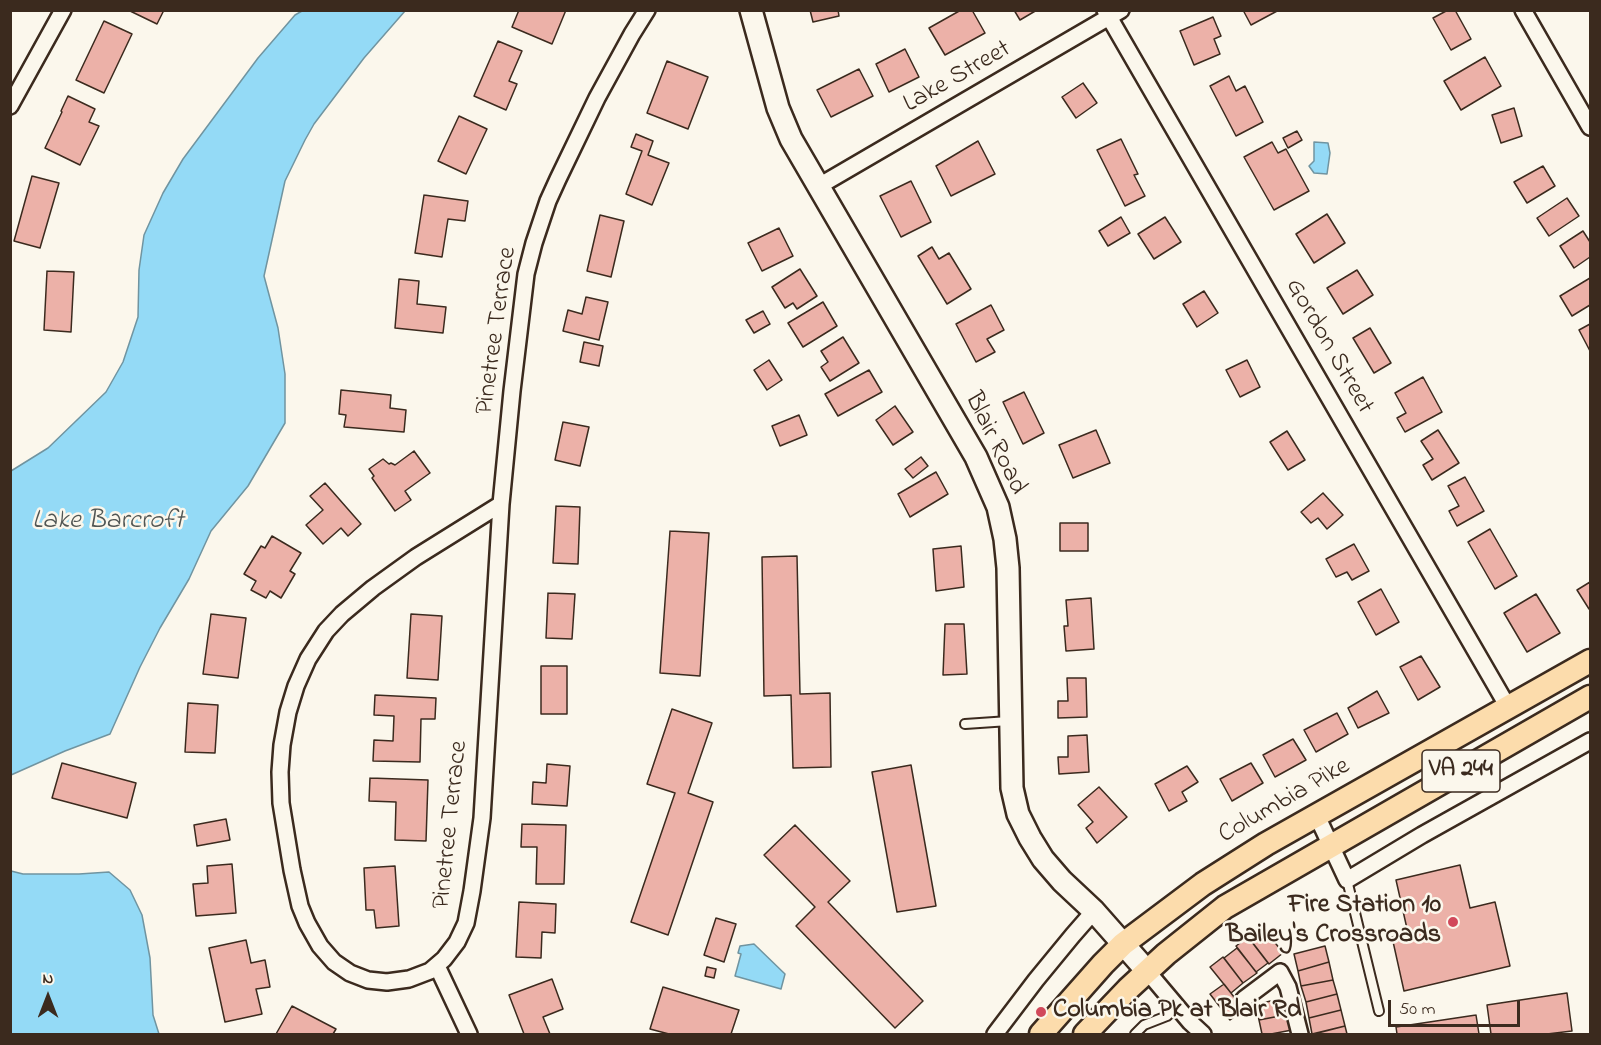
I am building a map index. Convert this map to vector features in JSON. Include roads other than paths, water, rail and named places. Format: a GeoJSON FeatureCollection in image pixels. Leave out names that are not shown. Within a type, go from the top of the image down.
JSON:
{"type":"FeatureCollection","features":[{"type":"Feature","properties":{"kind":"main road","name":"Columbia Pike"},"geometry":{"type":"LineString","coordinates":[[1041,1035],[1123,944],[1203,884],[1266,844],[1590,661]]}},
{"type":"Feature","properties":{"kind":"main road","name":"VA 244"},"geometry":{"type":"LineString","coordinates":[[1084,1035],[1147,971],[1225,907],[1590,697]]}},
{"type":"Feature","properties":{"kind":"street"},"geometry":{"type":"LineString","coordinates":[[10,106],[63,10]]}},
{"type":"Feature","properties":{"kind":"street","name":"Pinetree Terrace"},"geometry":{"type":"LineString","coordinates":[[501,504],[416,557],[342,614],[326,632],[308,659],[288,712],[282,745],[281,803],[292,870],[304,915],[320,946],[334,962],[350,973],[368,980],[387,982],[409,979],[430,971],[444,959],[457,942],[466,923],[482,819],[501,504],[526,274],[548,201],[562,168],[597,98],[647,10]]}},
{"type":"Feature","properties":{"kind":"street","name":"Blair Road"},"geometry":{"type":"LineString","coordinates":[[752,10],[778,108],[791,139],[976,457],[998,507],[1008,568],[1011,788],[1018,814],[1030,838],[1062,881],[1094,911],[1147,971]]}},
{"type":"Feature","properties":{"kind":"street"},"geometry":{"type":"LineString","coordinates":[[1523,10],[1590,127]]}},
{"type":"Feature","properties":{"kind":"street","name":"Lake Street"},"geometry":{"type":"LineString","coordinates":[[819,186],[1112,13]]}},
{"type":"Feature","properties":{"kind":"street","name":"Gordon Street"},"geometry":{"type":"LineString","coordinates":[[1112,13],[1508,707]]}},
{"type":"Feature","properties":{"kind":"street"},"geometry":{"type":"LineString","coordinates":[[1317,816],[1347,880],[1413,840],[1590,741]]}},
{"type":"Feature","properties":{"kind":"street"},"geometry":{"type":"LineString","coordinates":[[995,1035],[1036,980],[1094,911]]}},
{"type":"Feature","properties":{"kind":"street"},"geometry":{"type":"LineString","coordinates":[[437,966],[469,1035]]}},
{"type":"Feature","properties":{"kind":"street"},"geometry":{"type":"LineString","coordinates":[[1147,971],[1203,1035]]}},
{"type":"Feature","properties":{"kind":"street"},"geometry":{"type":"LineString","coordinates":[[1244,999],[1280,972],[1288,987],[1300,1035]]}},
{"type":"Feature","properties":{"kind":"lane"},"geometry":{"type":"LineString","coordinates":[[965,723],[1010,721]]}},
{"type":"Feature","properties":{"kind":"lane"},"geometry":{"type":"LineString","coordinates":[[1347,880],[1378,1011]]}},
{"type":"Feature","properties":{"kind":"lane"},"geometry":{"type":"LineString","coordinates":[[1135,1035],[1144,1025],[1167,1016],[1177,1007]]}},
{"type":"Feature","properties":{"kind":"water","name":"Lake Barcroft"},"geometry":{"type":"Polygon","coordinates":[[[302,11],[405,11],[364,58],[314,124],[285,181],[264,276],[278,328],[285,374],[285,423],[248,486],[211,531],[189,579],[140,667],[110,734],[11,775],[11,471],[48,448],[106,392],[123,362],[138,317],[139,270],[144,235],[163,193],[183,159],[258,58],[295,15],[302,11]]]}},
{"type":"Feature","properties":{"kind":"water"},"geometry":{"type":"Polygon","coordinates":[[[1314,142],[1328,143],[1330,153],[1327,174],[1314,173],[1309,166],[1314,161],[1314,142]]]}},
{"type":"Feature","properties":{"kind":"water"},"geometry":{"type":"Polygon","coordinates":[[[11,871],[23,874],[109,872],[130,890],[142,915],[150,958],[153,1015],[159,1034],[11,1034],[11,871]]]}},
{"type":"Feature","properties":{"kind":"water"},"geometry":{"type":"Polygon","coordinates":[[[754,944],[785,974],[781,989],[735,976],[741,954],[738,953],[740,946],[754,944]]]}},
{"type":"Feature","properties":{"kind":"place","name":"Fire Station 10 Bailey's Crossroads"},"geometry":{"type":"Point","coordinates":[1453,922]}},
{"type":"Feature","properties":{"kind":"place","name":"Columbia Pk at Blair Rd"},"geometry":{"type":"Point","coordinates":[1041,1012]}}]}
